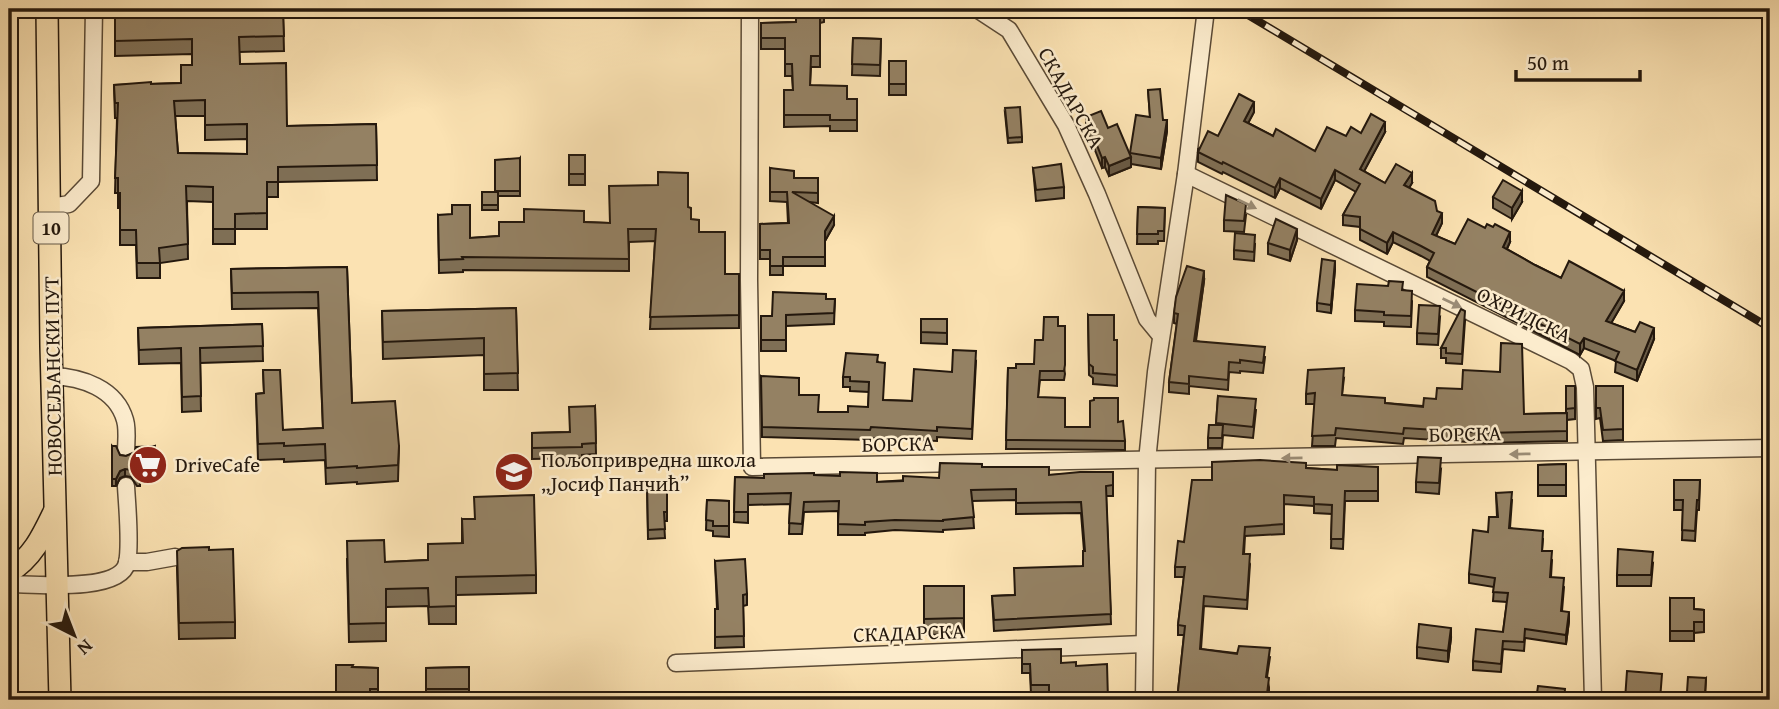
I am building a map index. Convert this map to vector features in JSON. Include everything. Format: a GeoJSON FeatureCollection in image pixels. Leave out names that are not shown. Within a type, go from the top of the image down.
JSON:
{"type":"FeatureCollection","features":[{"type":"Feature","properties":{"kind":"main road","name":"НОВОСЕЉАНСКИ ПУТ"},"geometry":{"type":"LineString","coordinates":[[47,9],[60,700]]}},
{"type":"Feature","properties":{"kind":"main road"},"geometry":{"type":"LineString","coordinates":[[9,572],[29,557],[56,507]]}},
{"type":"Feature","properties":{"kind":"street"},"geometry":{"type":"LineString","coordinates":[[51,207],[69,204],[92,181],[94,9]]}},
{"type":"Feature","properties":{"kind":"street","name":"БОРСКА"},"geometry":{"type":"LineString","coordinates":[[751,9],[749,280],[752,467],[1770,448]]}},
{"type":"Feature","properties":{"kind":"street","name":"СКАДАРСКА"},"geometry":{"type":"LineString","coordinates":[[977,9],[1009,30],[1066,125],[1147,319],[1161,337]]}},
{"type":"Feature","properties":{"kind":"street"},"geometry":{"type":"LineString","coordinates":[[1144,700],[1147,461],[1161,337],[1186,174],[1206,9]]}},
{"type":"Feature","properties":{"kind":"street","name":"ОХРИДСКА"},"geometry":{"type":"LineString","coordinates":[[1186,174],[1571,361],[1581,369],[1585,387],[1588,453],[1593,700]]}},
{"type":"Feature","properties":{"kind":"street"},"geometry":{"type":"LineString","coordinates":[[52,376],[99,386],[107,394],[124,416],[126,453]]}},
{"type":"Feature","properties":{"kind":"street"},"geometry":{"type":"LineString","coordinates":[[9,584],[80,584],[115,578],[127,562],[127,486]]}},
{"type":"Feature","properties":{"kind":"street"},"geometry":{"type":"LineString","coordinates":[[127,562],[147,562],[174,556]]}},
{"type":"Feature","properties":{"kind":"street","name":"СКАДАРСКА"},"geometry":{"type":"LineString","coordinates":[[676,663],[1144,644]]}},
{"type":"Feature","properties":{"kind":"building"},"geometry":{"type":"Polygon","coordinates":[[[191,9],[281,9],[284,36],[239,37],[240,64],[286,63],[287,126],[376,124],[377,165],[278,167],[278,182],[267,182],[267,213],[235,214],[235,229],[213,229],[213,187],[186,186],[188,244],[159,248],[160,263],[137,263],[136,230],[120,230],[120,193],[118,178],[115,178],[118,103],[115,103],[114,85],[181,83],[181,65],[192,65],[192,39],[115,41],[115,18],[191,16],[191,9]],[[205,100],[174,101],[178,153],[247,154],[247,124],[205,125],[205,100]]]}},
{"type":"Feature","properties":{"kind":"building"},"geometry":{"type":"Polygon","coordinates":[[[796,9],[824,9],[820,11],[820,56],[811,56],[810,85],[847,86],[847,99],[857,99],[857,120],[830,120],[830,115],[784,115],[784,90],[793,90],[792,64],[785,64],[785,38],[761,38],[761,23],[796,22],[796,9]]]}},
{"type":"Feature","properties":{"kind":"building"},"geometry":{"type":"Polygon","coordinates":[[[853,38],[881,39],[880,65],[852,64],[853,38]]]}},
{"type":"Feature","properties":{"kind":"building"},"geometry":{"type":"Polygon","coordinates":[[[889,61],[906,61],[906,84],[889,84],[889,61]]]}},
{"type":"Feature","properties":{"kind":"building"},"geometry":{"type":"Polygon","coordinates":[[[1160,89],[1163,120],[1167,120],[1161,158],[1130,153],[1136,115],[1150,117],[1148,90],[1160,89]]]}},
{"type":"Feature","properties":{"kind":"building"},"geometry":{"type":"Polygon","coordinates":[[[1239,94],[1254,102],[1244,121],[1273,136],[1276,129],[1315,151],[1327,127],[1346,136],[1351,127],[1361,133],[1371,114],[1385,122],[1360,169],[1385,183],[1396,164],[1412,173],[1404,185],[1435,201],[1437,211],[1442,213],[1432,234],[1455,244],[1468,219],[1485,228],[1487,224],[1493,227],[1495,224],[1510,232],[1503,247],[1535,265],[1561,278],[1569,261],[1624,291],[1606,321],[1635,332],[1640,322],[1654,328],[1637,370],[1615,361],[1619,352],[1584,338],[1580,344],[1427,267],[1434,253],[1421,246],[1393,232],[1387,243],[1360,229],[1360,217],[1343,215],[1360,184],[1335,170],[1321,199],[1280,178],[1275,188],[1198,152],[1208,131],[1218,136],[1239,94]]]}},
{"type":"Feature","properties":{"kind":"building"},"geometry":{"type":"Polygon","coordinates":[[[1020,107],[1022,137],[1008,138],[1005,108],[1020,107]]]}},
{"type":"Feature","properties":{"kind":"building"},"geometry":{"type":"Polygon","coordinates":[[[1101,111],[1108,128],[1117,124],[1131,157],[1109,166],[1105,157],[1102,158],[1086,117],[1101,111]]]}},
{"type":"Feature","properties":{"kind":"building"},"geometry":{"type":"Polygon","coordinates":[[[569,155],[585,155],[585,174],[569,174],[569,155]]]}},
{"type":"Feature","properties":{"kind":"building"},"geometry":{"type":"Polygon","coordinates":[[[520,158],[520,191],[495,191],[495,160],[520,158]]]}},
{"type":"Feature","properties":{"kind":"building"},"geometry":{"type":"Polygon","coordinates":[[[1061,164],[1064,187],[1036,190],[1033,168],[1061,164]]]}},
{"type":"Feature","properties":{"kind":"building"},"geometry":{"type":"Polygon","coordinates":[[[770,168],[794,171],[794,178],[818,178],[818,193],[792,192],[834,216],[825,231],[825,257],[783,257],[783,266],[770,266],[770,250],[760,250],[760,224],[789,223],[787,192],[770,192],[770,168]]]}},
{"type":"Feature","properties":{"kind":"building"},"geometry":{"type":"Polygon","coordinates":[[[658,172],[688,173],[688,207],[691,208],[691,219],[699,220],[699,232],[725,232],[725,274],[739,274],[739,315],[650,317],[656,229],[628,229],[629,259],[462,257],[463,259],[439,260],[438,215],[452,214],[452,205],[470,205],[470,238],[499,236],[499,222],[524,222],[524,209],[584,211],[584,222],[610,223],[609,186],[658,185],[658,172]]]}},
{"type":"Feature","properties":{"kind":"building"},"geometry":{"type":"Polygon","coordinates":[[[1503,180],[1522,191],[1512,208],[1493,197],[1503,180]]]}},
{"type":"Feature","properties":{"kind":"building"},"geometry":{"type":"Polygon","coordinates":[[[482,192],[498,192],[498,205],[482,205],[482,192]]]}},
{"type":"Feature","properties":{"kind":"building"},"geometry":{"type":"Polygon","coordinates":[[[1226,195],[1246,204],[1244,221],[1224,220],[1226,195]]]}},
{"type":"Feature","properties":{"kind":"building"},"geometry":{"type":"Polygon","coordinates":[[[1138,207],[1165,208],[1164,231],[1158,231],[1158,234],[1137,234],[1138,207]]]}},
{"type":"Feature","properties":{"kind":"building"},"geometry":{"type":"Polygon","coordinates":[[[1276,219],[1297,229],[1290,250],[1268,243],[1276,219]]]}},
{"type":"Feature","properties":{"kind":"building"},"geometry":{"type":"Polygon","coordinates":[[[1235,233],[1255,235],[1254,252],[1234,250],[1235,233]]]}},
{"type":"Feature","properties":{"kind":"building"},"geometry":{"type":"Polygon","coordinates":[[[1322,259],[1335,261],[1331,305],[1317,303],[1322,259]]]}},
{"type":"Feature","properties":{"kind":"building"},"geometry":{"type":"Polygon","coordinates":[[[1187,266],[1204,271],[1194,341],[1265,347],[1263,363],[1240,360],[1240,363],[1229,362],[1228,380],[1189,376],[1189,384],[1169,382],[1178,314],[1174,313],[1176,297],[1187,266]]]}},
{"type":"Feature","properties":{"kind":"building"},"geometry":{"type":"Polygon","coordinates":[[[347,267],[352,403],[395,401],[398,465],[326,468],[325,444],[258,444],[256,394],[264,393],[263,370],[280,370],[283,430],[323,428],[318,292],[232,293],[231,269],[347,267]]]}},
{"type":"Feature","properties":{"kind":"building"},"geometry":{"type":"Polygon","coordinates":[[[1389,281],[1403,282],[1402,290],[1412,291],[1411,316],[1355,310],[1357,284],[1388,286],[1389,281]]]}},
{"type":"Feature","properties":{"kind":"building"},"geometry":{"type":"Polygon","coordinates":[[[773,292],[826,294],[826,299],[835,299],[834,313],[786,315],[786,340],[761,340],[761,316],[772,316],[773,292]]]}},
{"type":"Feature","properties":{"kind":"building"},"geometry":{"type":"Polygon","coordinates":[[[1419,305],[1440,306],[1438,334],[1417,333],[1419,305]]]}},
{"type":"Feature","properties":{"kind":"building"},"geometry":{"type":"Polygon","coordinates":[[[516,308],[518,373],[484,374],[484,338],[383,342],[382,311],[516,308]]]}},
{"type":"Feature","properties":{"kind":"building"},"geometry":{"type":"Polygon","coordinates":[[[1461,309],[1465,311],[1462,354],[1446,353],[1446,348],[1441,348],[1461,309]]]}},
{"type":"Feature","properties":{"kind":"building"},"geometry":{"type":"Polygon","coordinates":[[[1088,315],[1114,315],[1117,375],[1093,373],[1093,367],[1089,364],[1088,315]]]}},
{"type":"Feature","properties":{"kind":"building"},"geometry":{"type":"Polygon","coordinates":[[[1044,317],[1058,317],[1058,326],[1065,326],[1065,365],[1064,371],[1040,371],[1038,397],[1065,398],[1065,427],[1090,427],[1090,401],[1094,398],[1118,398],[1118,422],[1123,421],[1125,441],[1006,440],[1008,368],[1016,368],[1016,364],[1034,364],[1035,340],[1043,340],[1044,317]]]}},
{"type":"Feature","properties":{"kind":"building"},"geometry":{"type":"Polygon","coordinates":[[[921,319],[947,319],[947,333],[921,332],[921,319]]]}},
{"type":"Feature","properties":{"kind":"building"},"geometry":{"type":"Polygon","coordinates":[[[262,324],[263,346],[200,348],[201,396],[182,397],[181,348],[139,350],[138,328],[262,324]]]}},
{"type":"Feature","properties":{"kind":"building"},"geometry":{"type":"Polygon","coordinates":[[[1501,343],[1522,344],[1524,414],[1567,413],[1567,431],[1485,433],[1404,428],[1403,434],[1336,428],[1335,435],[1312,436],[1315,393],[1306,394],[1308,370],[1344,368],[1342,395],[1385,398],[1385,403],[1423,407],[1424,398],[1436,399],[1437,388],[1462,389],[1463,370],[1500,372],[1501,343]]]}},
{"type":"Feature","properties":{"kind":"building"},"geometry":{"type":"Polygon","coordinates":[[[953,350],[976,351],[972,429],[937,427],[937,431],[871,427],[870,430],[762,427],[761,376],[799,378],[799,395],[819,395],[818,412],[848,412],[848,406],[868,407],[869,382],[850,381],[850,377],[843,377],[846,353],[878,355],[877,362],[885,363],[883,400],[912,401],[914,369],[952,372],[953,350]]]}},
{"type":"Feature","properties":{"kind":"building"},"geometry":{"type":"Polygon","coordinates":[[[1566,386],[1575,386],[1575,408],[1566,409],[1566,386]]]}},
{"type":"Feature","properties":{"kind":"building"},"geometry":{"type":"Polygon","coordinates":[[[1596,386],[1623,386],[1623,429],[1603,430],[1600,408],[1596,408],[1596,386]]]}},
{"type":"Feature","properties":{"kind":"building"},"geometry":{"type":"Polygon","coordinates":[[[1218,396],[1256,399],[1253,427],[1216,423],[1218,396]]]}},
{"type":"Feature","properties":{"kind":"building"},"geometry":{"type":"Polygon","coordinates":[[[595,406],[596,443],[582,444],[582,447],[532,448],[532,433],[570,432],[569,407],[595,406]]]}},
{"type":"Feature","properties":{"kind":"building"},"geometry":{"type":"Polygon","coordinates":[[[1209,425],[1223,425],[1222,438],[1208,438],[1209,425]]]}},
{"type":"Feature","properties":{"kind":"building"},"geometry":{"type":"Polygon","coordinates":[[[112,446],[116,446],[120,455],[126,456],[135,452],[136,447],[155,446],[155,469],[140,468],[140,479],[137,479],[131,470],[125,469],[120,471],[116,479],[112,479],[112,446]]]}},
{"type":"Feature","properties":{"kind":"building"},"geometry":{"type":"Polygon","coordinates":[[[1418,457],[1441,458],[1439,483],[1416,482],[1418,457]]]}},
{"type":"Feature","properties":{"kind":"building"},"geometry":{"type":"Polygon","coordinates":[[[1260,460],[1306,463],[1306,468],[1337,470],[1337,465],[1378,467],[1378,491],[1345,491],[1343,539],[1331,539],[1332,505],[1314,504],[1314,497],[1284,495],[1284,524],[1245,527],[1243,554],[1250,554],[1247,600],[1204,596],[1200,649],[1237,654],[1239,646],[1270,648],[1266,677],[1269,678],[1267,694],[1274,695],[1274,700],[1177,700],[1185,626],[1178,625],[1185,567],[1175,567],[1178,541],[1184,542],[1192,480],[1212,480],[1212,462],[1260,460]]]}},
{"type":"Feature","properties":{"kind":"building"},"geometry":{"type":"Polygon","coordinates":[[[940,463],[982,464],[982,467],[1049,467],[1049,475],[1113,472],[1113,485],[1106,486],[1111,614],[994,620],[992,596],[1015,595],[1014,568],[1083,566],[1085,551],[1081,502],[1016,503],[1016,489],[971,490],[974,517],[943,521],[865,522],[865,525],[838,524],[839,501],[804,502],[802,524],[789,523],[791,493],[748,494],[748,512],[734,512],[735,477],[764,478],[764,474],[814,473],[840,476],[840,472],[877,473],[877,482],[903,481],[903,476],[939,478],[940,463]]]}},
{"type":"Feature","properties":{"kind":"building"},"geometry":{"type":"Polygon","coordinates":[[[1566,464],[1566,485],[1538,485],[1538,465],[1566,464]]]}},
{"type":"Feature","properties":{"kind":"building"},"geometry":{"type":"Polygon","coordinates":[[[1674,480],[1700,480],[1695,531],[1682,530],[1683,500],[1674,500],[1674,480]]]}},
{"type":"Feature","properties":{"kind":"building"},"geometry":{"type":"Polygon","coordinates":[[[647,484],[667,484],[665,529],[648,530],[647,484]]]}},
{"type":"Feature","properties":{"kind":"building"},"geometry":{"type":"Polygon","coordinates":[[[1512,492],[1509,528],[1543,531],[1542,551],[1552,551],[1550,577],[1564,578],[1561,611],[1569,612],[1566,635],[1525,629],[1524,642],[1503,641],[1501,664],[1473,661],[1476,629],[1503,632],[1508,593],[1493,592],[1495,578],[1469,574],[1473,530],[1488,532],[1489,517],[1498,517],[1496,493],[1512,492]]]}},
{"type":"Feature","properties":{"kind":"building"},"geometry":{"type":"Polygon","coordinates":[[[534,495],[536,575],[456,577],[456,606],[429,607],[428,588],[386,589],[386,623],[349,624],[347,541],[384,540],[385,562],[428,560],[428,544],[463,543],[462,519],[475,519],[474,497],[534,495]]]}},
{"type":"Feature","properties":{"kind":"building"},"geometry":{"type":"Polygon","coordinates":[[[707,500],[729,501],[729,526],[713,526],[713,521],[706,520],[707,500]]]}},
{"type":"Feature","properties":{"kind":"building"},"geometry":{"type":"Polygon","coordinates":[[[209,547],[209,550],[233,549],[235,622],[179,623],[177,551],[182,548],[209,547]]]}},
{"type":"Feature","properties":{"kind":"building"},"geometry":{"type":"Polygon","coordinates":[[[1618,549],[1653,552],[1651,575],[1617,575],[1618,549]]]}},
{"type":"Feature","properties":{"kind":"building"},"geometry":{"type":"Polygon","coordinates":[[[745,559],[747,594],[743,595],[744,636],[715,637],[715,609],[718,609],[715,561],[745,559]]]}},
{"type":"Feature","properties":{"kind":"building"},"geometry":{"type":"Polygon","coordinates":[[[924,586],[964,586],[964,618],[924,619],[924,586]]]}},
{"type":"Feature","properties":{"kind":"building"},"geometry":{"type":"Polygon","coordinates":[[[1670,598],[1694,598],[1694,609],[1704,610],[1704,622],[1694,622],[1694,631],[1670,631],[1670,598]]]}},
{"type":"Feature","properties":{"kind":"building"},"geometry":{"type":"Polygon","coordinates":[[[1419,624],[1451,628],[1448,651],[1417,647],[1419,624]]]}},
{"type":"Feature","properties":{"kind":"building"},"geometry":{"type":"Polygon","coordinates":[[[1061,649],[1061,663],[1076,662],[1076,666],[1107,664],[1108,700],[1049,700],[1049,685],[1031,685],[1030,664],[1022,664],[1022,650],[1061,649]]]}},
{"type":"Feature","properties":{"kind":"building"},"geometry":{"type":"Polygon","coordinates":[[[336,665],[378,668],[378,689],[370,689],[370,700],[336,700],[336,665]]]}},
{"type":"Feature","properties":{"kind":"building"},"geometry":{"type":"Polygon","coordinates":[[[469,667],[469,689],[426,689],[426,668],[469,667]]]}},
{"type":"Feature","properties":{"kind":"building"},"geometry":{"type":"Polygon","coordinates":[[[1627,671],[1662,674],[1660,700],[1625,700],[1627,671]]]}},
{"type":"Feature","properties":{"kind":"building"},"geometry":{"type":"Polygon","coordinates":[[[1688,677],[1706,678],[1705,693],[1687,692],[1688,677]]]}},
{"type":"Feature","properties":{"kind":"building"},"geometry":{"type":"Polygon","coordinates":[[[1538,686],[1565,689],[1564,700],[1536,700],[1538,686]]]}},
{"type":"Feature","properties":{"kind":"railway"},"geometry":{"type":"LineString","coordinates":[[1238,9],[1770,328]]}},
{"type":"Feature","properties":{"kind":"place","name":"DriveCafe"},"geometry":{"type":"Point","coordinates":[148,465]}},
{"type":"Feature","properties":{"kind":"place","name":"Пољопривредна школа „Јосиф Панчић”"},"geometry":{"type":"Point","coordinates":[514,472]}}]}
